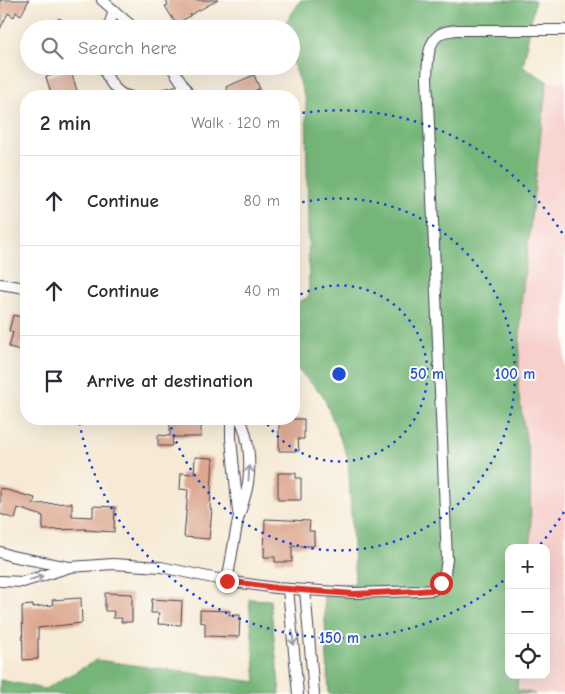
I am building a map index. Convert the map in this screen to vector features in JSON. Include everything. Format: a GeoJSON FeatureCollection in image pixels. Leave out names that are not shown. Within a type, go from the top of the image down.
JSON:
{"type":"FeatureCollection","features":[{"type":"Feature","properties":{"kind":"street"},"geometry":{"type":"LineString","coordinates":[[102,0],[126,20]]}},
{"type":"Feature","properties":{"kind":"street"},"geometry":{"type":"LineString","coordinates":[[111,20],[114,10]]}},
{"type":"Feature","properties":{"kind":"street"},"geometry":{"type":"LineString","coordinates":[[0,581],[23,582],[70,567],[113,564],[162,567],[227,581],[288,589],[353,594],[433,590],[441,583],[445,572],[446,536],[427,77],[430,49],[438,35],[456,30],[565,30]]}},
{"type":"Feature","properties":{"kind":"street"},"geometry":{"type":"LineString","coordinates":[[107,75],[110,82],[118,90]]}},
{"type":"Feature","properties":{"kind":"street"},"geometry":{"type":"LineString","coordinates":[[177,75],[186,90]]}},
{"type":"Feature","properties":{"kind":"street"},"geometry":{"type":"LineString","coordinates":[[0,284],[20,287]]}},
{"type":"Feature","properties":{"kind":"street"},"geometry":{"type":"LineString","coordinates":[[231,425],[238,520]]}},
{"type":"Feature","properties":{"kind":"street"},"geometry":{"type":"LineString","coordinates":[[227,581],[250,467],[243,425]]}},
{"type":"Feature","properties":{"kind":"street"},"geometry":{"type":"LineString","coordinates":[[0,552],[11,556],[70,567]]}},
{"type":"Feature","properties":{"kind":"street"},"geometry":{"type":"LineString","coordinates":[[288,589],[298,694]]}},
{"type":"Feature","properties":{"kind":"street"},"geometry":{"type":"LineString","coordinates":[[305,590],[314,694]]}},
{"type":"Feature","properties":{"kind":"shaded area"},"geometry":{"type":"Polygon","coordinates":[[[547,81],[565,83],[565,694],[535,694],[517,690],[518,679],[550,679],[550,544],[530,544],[530,463],[518,390],[521,305],[547,81]]]}},
{"type":"Feature","properties":{"kind":"green space"},"geometry":{"type":"Polygon","coordinates":[[[301,0],[535,0],[523,67],[547,81],[521,305],[518,390],[530,463],[531,538],[530,544],[505,544],[505,679],[518,679],[517,690],[535,694],[329,694],[323,586],[355,583],[348,458],[323,395],[300,372],[300,301],[309,297],[306,101],[297,75],[300,75],[300,20],[287,20],[301,0]]]}},
{"type":"Feature","properties":{"kind":"green space"},"geometry":{"type":"Polygon","coordinates":[[[249,599],[270,600],[280,694],[0,694],[0,680],[45,689],[97,660],[256,682],[249,599]]]}},
{"type":"Feature","properties":{"kind":"building"},"geometry":{"type":"Polygon","coordinates":[[[0,0],[29,0],[21,15],[16,12],[14,17],[8,13],[0,29],[0,0]]]}},
{"type":"Feature","properties":{"kind":"building"},"geometry":{"type":"Polygon","coordinates":[[[166,0],[218,0],[183,20],[174,20],[165,6],[168,5],[166,0]]]}},
{"type":"Feature","properties":{"kind":"building"},"geometry":{"type":"Polygon","coordinates":[[[52,75],[72,75],[77,90],[50,90],[46,77],[52,75]]]}},
{"type":"Feature","properties":{"kind":"building"},"geometry":{"type":"Polygon","coordinates":[[[254,75],[260,89],[227,90],[226,87],[254,75]]]}},
{"type":"Feature","properties":{"kind":"building"},"geometry":{"type":"Polygon","coordinates":[[[13,315],[20,317],[20,350],[9,347],[13,332],[9,331],[13,315]]]}},
{"type":"Feature","properties":{"kind":"building"},"geometry":{"type":"Polygon","coordinates":[[[300,419],[304,419],[304,439],[298,439],[299,451],[279,451],[279,425],[300,425],[300,419]]]}},
{"type":"Feature","properties":{"kind":"building"},"geometry":{"type":"Polygon","coordinates":[[[170,425],[201,425],[201,437],[173,437],[172,446],[158,446],[158,435],[170,436],[170,425]]]}},
{"type":"Feature","properties":{"kind":"building"},"geometry":{"type":"Polygon","coordinates":[[[195,457],[213,458],[210,509],[212,510],[209,539],[184,537],[188,490],[180,489],[181,473],[194,474],[195,457]]]}},
{"type":"Feature","properties":{"kind":"building"},"geometry":{"type":"Polygon","coordinates":[[[278,473],[296,473],[296,478],[301,478],[301,500],[278,500],[278,473]]]}},
{"type":"Feature","properties":{"kind":"building"},"geometry":{"type":"Polygon","coordinates":[[[0,488],[35,498],[33,504],[72,503],[72,516],[93,517],[93,506],[115,507],[114,532],[86,529],[43,530],[43,516],[18,508],[15,519],[0,514],[0,488]]]}},
{"type":"Feature","properties":{"kind":"building"},"geometry":{"type":"Polygon","coordinates":[[[265,519],[310,521],[309,531],[314,531],[314,546],[292,546],[292,562],[275,562],[275,557],[264,557],[265,519]]]}},
{"type":"Feature","properties":{"kind":"building"},"geometry":{"type":"Polygon","coordinates":[[[105,593],[132,594],[132,622],[121,622],[122,618],[113,618],[114,611],[105,611],[105,593]]]}},
{"type":"Feature","properties":{"kind":"building"},"geometry":{"type":"Polygon","coordinates":[[[81,598],[82,623],[38,628],[38,659],[23,660],[22,606],[53,605],[52,600],[81,598]]]}},
{"type":"Feature","properties":{"kind":"building"},"geometry":{"type":"Polygon","coordinates":[[[152,599],[182,601],[181,625],[158,624],[159,613],[151,613],[152,599]]]}},
{"type":"Feature","properties":{"kind":"building"},"geometry":{"type":"Polygon","coordinates":[[[200,610],[230,611],[229,615],[240,615],[239,637],[205,636],[205,623],[200,622],[200,610]]]}},
{"type":"Feature","properties":{"kind":"route"},"geometry":{"type":"LineString","coordinates":[[227,581],[276,588],[353,594],[433,590],[441,583]]}}]}
